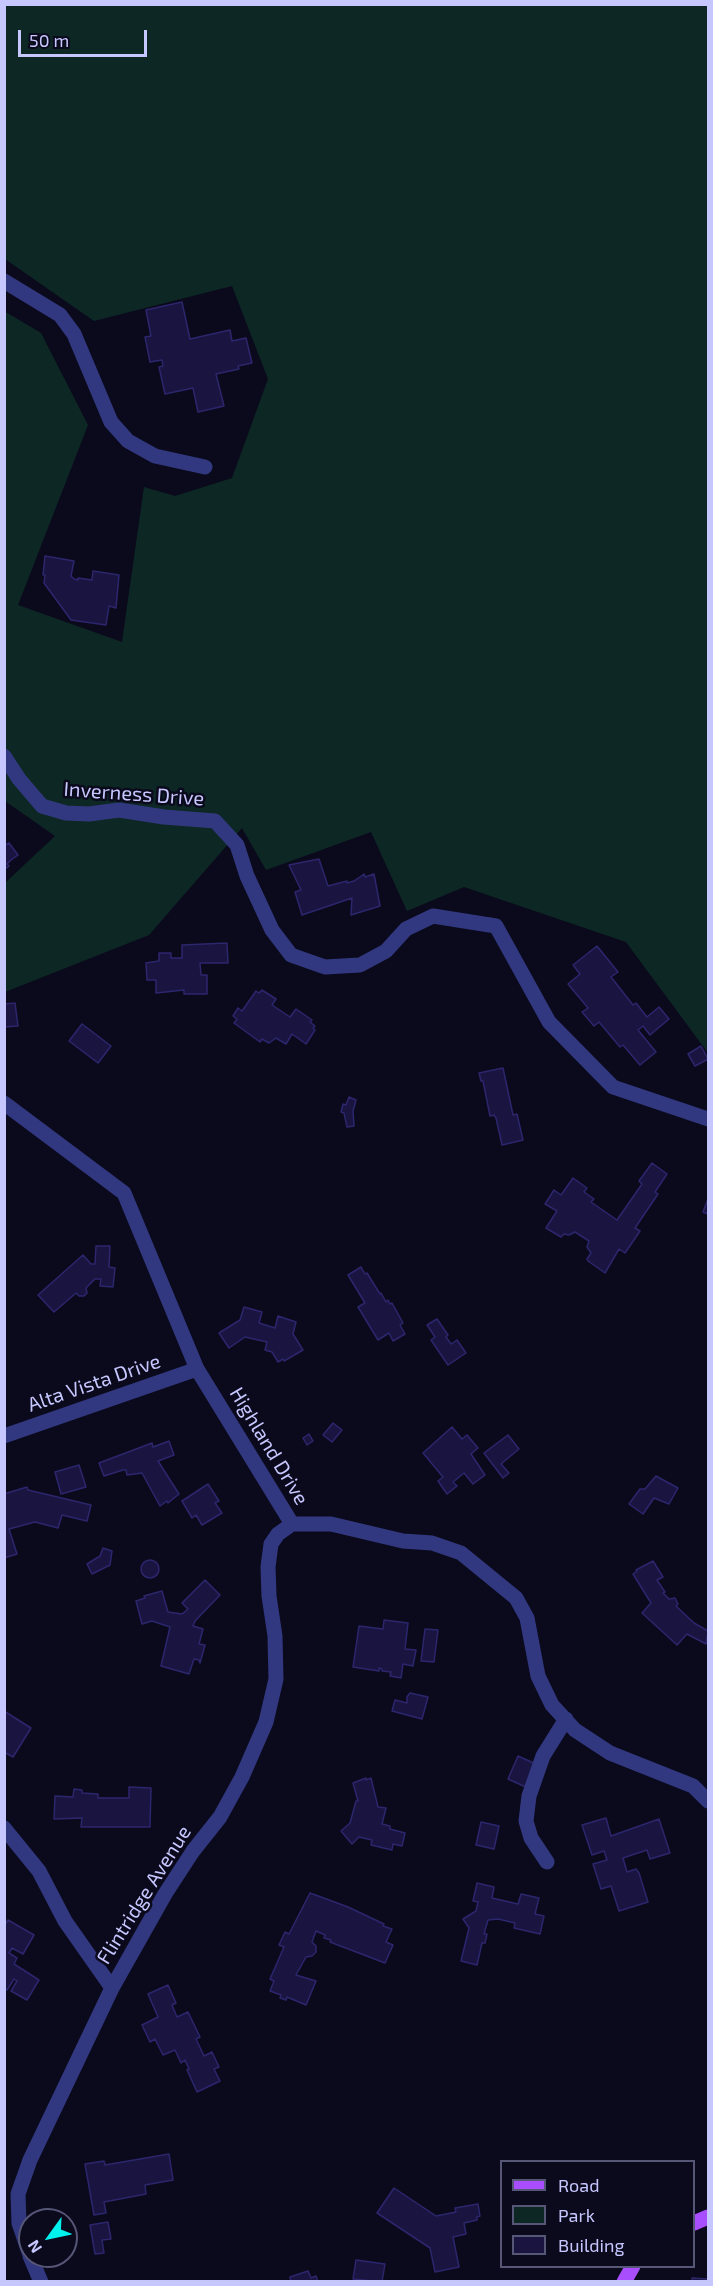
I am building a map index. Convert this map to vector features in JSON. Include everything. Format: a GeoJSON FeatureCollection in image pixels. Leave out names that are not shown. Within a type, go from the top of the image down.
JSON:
{"type":"FeatureCollection","features":[{"type":"Feature","properties":{"kind":"main road"},"geometry":{"type":"LineString","coordinates":[[624,2282],[632,2268]]}},
{"type":"Feature","properties":{"kind":"street"},"geometry":{"type":"LineString","coordinates":[[4,281],[60,315],[74,334],[111,422],[128,441],[155,456],[206,467]]}},
{"type":"Feature","properties":{"kind":"street","name":"Inverness Drive"},"geometry":{"type":"LineString","coordinates":[[4,756],[19,779],[42,806],[66,813],[89,814],[119,810],[164,817],[215,821],[237,845],[247,876],[272,930],[291,956],[325,967],[360,965],[386,951],[406,929],[433,916],[496,926],[549,1022],[613,1087],[708,1119]]}},
{"type":"Feature","properties":{"kind":"street","name":"Highland Drive"},"geometry":{"type":"LineString","coordinates":[[4,1103],[124,1193],[197,1369],[292,1524],[331,1524],[403,1541],[432,1543],[461,1553],[516,1598],[527,1618],[538,1676],[552,1705],[576,1730],[610,1753],[693,1786],[708,1801]]}},
{"type":"Feature","properties":{"kind":"street","name":"Alta Vista Drive"},"geometry":{"type":"LineString","coordinates":[[4,1436],[197,1369]]}},
{"type":"Feature","properties":{"kind":"street","name":"Flintridge Avenue"},"geometry":{"type":"LineString","coordinates":[[12,2207],[30,2160],[112,1988],[165,1894],[220,1817],[242,1777],[266,1722],[276,1679],[275,1635],[269,1596],[268,1567],[272,1544],[278,1534],[292,1524]]}},
{"type":"Feature","properties":{"kind":"street"},"geometry":{"type":"LineString","coordinates":[[547,1862],[531,1838],[526,1821],[529,1796],[543,1756],[566,1719]]}},
{"type":"Feature","properties":{"kind":"street"},"geometry":{"type":"LineString","coordinates":[[4,1828],[39,1871],[65,1921],[112,1988]]}},
{"type":"Feature","properties":{"kind":"street","name":"Flintridge Avenue"},"geometry":{"type":"LineString","coordinates":[[35,2268],[41,2282]]}},
{"type":"Feature","properties":{"kind":"green space"},"geometry":{"type":"Polygon","coordinates":[[[5,5],[708,5],[708,1053],[626,942],[464,887],[407,911],[371,832],[266,870],[242,828],[149,935],[5,992],[5,883],[55,836],[5,801],[4,311],[41,333],[88,425],[18,605],[122,642],[144,487],[175,496],[232,478],[268,379],[232,286],[94,321],[5,259],[5,5]]]}},
{"type":"Feature","properties":{"kind":"building"},"geometry":{"type":"Polygon","coordinates":[[[182,302],[190,339],[230,330],[232,341],[246,338],[252,363],[238,366],[239,369],[216,374],[224,406],[198,412],[193,388],[165,394],[159,367],[163,366],[162,360],[150,362],[145,337],[151,336],[146,310],[182,302]]]}},
{"type":"Feature","properties":{"kind":"building"},"geometry":{"type":"Polygon","coordinates":[[[45,556],[74,561],[71,576],[74,579],[92,580],[93,571],[119,575],[116,608],[109,606],[106,625],[71,620],[44,583],[45,556]]]}},
{"type":"Feature","properties":{"kind":"building"},"geometry":{"type":"Polygon","coordinates":[[[9,843],[18,855],[7,864],[9,866],[4,870],[4,846],[9,843]]]}},
{"type":"Feature","properties":{"kind":"building"},"geometry":{"type":"Polygon","coordinates":[[[319,859],[328,886],[354,881],[364,874],[365,877],[374,874],[380,906],[351,915],[352,898],[302,915],[295,892],[301,890],[289,865],[319,859]]]}},
{"type":"Feature","properties":{"kind":"building"},"geometry":{"type":"Polygon","coordinates":[[[227,943],[228,963],[200,963],[201,975],[207,975],[207,994],[184,994],[184,990],[156,993],[156,980],[147,980],[146,963],[159,961],[159,953],[171,953],[171,958],[182,958],[182,945],[227,943]]]}},
{"type":"Feature","properties":{"kind":"building"},"geometry":{"type":"Polygon","coordinates":[[[597,946],[618,972],[611,977],[633,1005],[636,1003],[647,1017],[659,1007],[669,1019],[650,1035],[643,1026],[638,1030],[656,1052],[640,1065],[623,1045],[620,1047],[599,1022],[594,1026],[582,1012],[588,1008],[568,984],[580,974],[573,965],[597,946]]]}},
{"type":"Feature","properties":{"kind":"building"},"geometry":{"type":"Polygon","coordinates":[[[262,990],[276,999],[272,1005],[290,1017],[296,1009],[312,1020],[310,1022],[315,1026],[313,1028],[315,1030],[306,1044],[292,1034],[286,1044],[276,1038],[269,1043],[262,1039],[260,1042],[234,1023],[237,1019],[233,1016],[238,1008],[242,1011],[256,991],[259,993],[262,990]]]}},
{"type":"Feature","properties":{"kind":"building"},"geometry":{"type":"Polygon","coordinates":[[[15,1003],[18,1026],[4,1027],[4,1004],[15,1003]]]}},
{"type":"Feature","properties":{"kind":"building"},"geometry":{"type":"Polygon","coordinates":[[[82,1024],[111,1046],[98,1063],[69,1041],[82,1024]]]}},
{"type":"Feature","properties":{"kind":"building"},"geometry":{"type":"Polygon","coordinates":[[[701,1046],[708,1059],[695,1066],[688,1054],[701,1046]]]}},
{"type":"Feature","properties":{"kind":"building"},"geometry":{"type":"Polygon","coordinates":[[[503,1068],[513,1115],[517,1114],[523,1140],[502,1145],[496,1118],[494,1115],[490,1116],[483,1081],[479,1073],[503,1068]]]}},
{"type":"Feature","properties":{"kind":"building"},"geometry":{"type":"Polygon","coordinates":[[[349,1097],[356,1100],[353,1111],[354,1126],[347,1127],[344,1113],[341,1112],[343,1104],[346,1105],[349,1097]]]}},
{"type":"Feature","properties":{"kind":"building"},"geometry":{"type":"Polygon","coordinates":[[[652,1163],[667,1174],[655,1192],[658,1194],[635,1228],[640,1231],[625,1253],[619,1249],[605,1273],[587,1259],[591,1253],[587,1247],[589,1241],[575,1232],[569,1235],[564,1234],[561,1237],[546,1228],[557,1211],[545,1204],[554,1190],[561,1195],[573,1178],[587,1188],[584,1192],[594,1199],[591,1202],[617,1220],[642,1184],[639,1181],[652,1163]]]}},
{"type":"Feature","properties":{"kind":"building"},"geometry":{"type":"Polygon","coordinates":[[[708,1199],[708,1214],[703,1212],[708,1199]]]}},
{"type":"Feature","properties":{"kind":"building"},"geometry":{"type":"Polygon","coordinates":[[[96,1246],[110,1246],[109,1267],[115,1268],[113,1287],[100,1286],[101,1279],[95,1279],[86,1288],[87,1293],[84,1296],[76,1293],[54,1312],[38,1295],[83,1255],[91,1264],[95,1264],[96,1246]]]}},
{"type":"Feature","properties":{"kind":"building"},"geometry":{"type":"Polygon","coordinates":[[[361,1267],[386,1302],[388,1300],[390,1304],[392,1303],[403,1323],[400,1325],[405,1334],[393,1341],[389,1333],[378,1340],[358,1307],[365,1303],[348,1275],[361,1267]]]}},
{"type":"Feature","properties":{"kind":"building"},"geometry":{"type":"Polygon","coordinates":[[[244,1307],[262,1312],[259,1323],[275,1328],[278,1316],[296,1322],[293,1334],[303,1350],[278,1362],[272,1352],[265,1350],[267,1342],[245,1337],[229,1348],[219,1333],[240,1320],[244,1307]]]}},
{"type":"Feature","properties":{"kind":"building"},"geometry":{"type":"Polygon","coordinates":[[[437,1319],[451,1344],[457,1340],[466,1353],[448,1365],[431,1340],[435,1337],[427,1325],[437,1319]]]}},
{"type":"Feature","properties":{"kind":"building"},"geometry":{"type":"Polygon","coordinates":[[[333,1423],[342,1430],[332,1442],[323,1435],[333,1423]]]}},
{"type":"Feature","properties":{"kind":"building"},"geometry":{"type":"Polygon","coordinates":[[[452,1427],[462,1439],[467,1435],[478,1448],[471,1454],[485,1475],[473,1484],[464,1473],[453,1482],[457,1486],[447,1494],[438,1481],[443,1477],[423,1453],[452,1427]]]}},
{"type":"Feature","properties":{"kind":"building"},"geometry":{"type":"Polygon","coordinates":[[[309,1434],[313,1441],[307,1445],[303,1438],[309,1434]]]}},
{"type":"Feature","properties":{"kind":"building"},"geometry":{"type":"Polygon","coordinates":[[[508,1435],[519,1449],[501,1464],[509,1473],[503,1478],[484,1453],[508,1435]]]}},
{"type":"Feature","properties":{"kind":"building"},"geometry":{"type":"Polygon","coordinates":[[[169,1441],[174,1455],[158,1461],[179,1494],[168,1503],[167,1501],[160,1506],[142,1473],[127,1475],[126,1470],[123,1470],[104,1476],[99,1463],[152,1443],[153,1447],[169,1441]]]}},
{"type":"Feature","properties":{"kind":"building"},"geometry":{"type":"Polygon","coordinates":[[[79,1465],[86,1487],[61,1494],[55,1472],[79,1465]]]}},
{"type":"Feature","properties":{"kind":"building"},"geometry":{"type":"Polygon","coordinates":[[[656,1476],[678,1488],[669,1504],[654,1498],[643,1514],[629,1504],[640,1489],[645,1489],[656,1476]]]}},
{"type":"Feature","properties":{"kind":"building"},"geometry":{"type":"Polygon","coordinates":[[[208,1484],[219,1501],[215,1503],[222,1513],[202,1525],[196,1515],[192,1518],[182,1501],[208,1484]]]}},
{"type":"Feature","properties":{"kind":"building"},"geometry":{"type":"Polygon","coordinates":[[[27,1487],[28,1490],[91,1505],[87,1521],[62,1515],[58,1528],[35,1522],[9,1529],[17,1554],[4,1558],[4,1494],[27,1487]]]}},
{"type":"Feature","properties":{"kind":"building"},"geometry":{"type":"Polygon","coordinates":[[[103,1548],[112,1551],[110,1565],[92,1574],[87,1564],[100,1556],[103,1548]]]}},
{"type":"Feature","properties":{"kind":"building"},"geometry":{"type":"Polygon","coordinates":[[[150,1560],[156,1563],[159,1569],[156,1575],[150,1578],[144,1575],[141,1569],[144,1563],[150,1560]]]}},
{"type":"Feature","properties":{"kind":"building"},"geometry":{"type":"Polygon","coordinates":[[[653,1561],[663,1577],[657,1580],[665,1592],[663,1593],[669,1599],[675,1598],[678,1604],[676,1606],[694,1623],[708,1631],[706,1644],[687,1634],[677,1645],[642,1613],[651,1603],[633,1574],[653,1561]]]}},
{"type":"Feature","properties":{"kind":"building"},"geometry":{"type":"Polygon","coordinates":[[[205,1580],[220,1595],[193,1626],[203,1629],[199,1644],[205,1645],[200,1663],[199,1660],[194,1659],[189,1674],[161,1666],[170,1627],[152,1621],[142,1624],[136,1601],[162,1591],[168,1612],[182,1614],[188,1609],[182,1603],[205,1580]]]}},
{"type":"Feature","properties":{"kind":"building"},"geometry":{"type":"Polygon","coordinates":[[[384,1620],[408,1623],[405,1649],[416,1650],[413,1666],[403,1664],[401,1678],[390,1676],[391,1672],[382,1671],[379,1668],[379,1671],[353,1667],[359,1626],[383,1629],[384,1620]]]}},
{"type":"Feature","properties":{"kind":"building"},"geometry":{"type":"Polygon","coordinates":[[[425,1629],[438,1630],[434,1662],[421,1661],[425,1629]]]}},
{"type":"Feature","properties":{"kind":"building"},"geometry":{"type":"Polygon","coordinates":[[[410,1693],[428,1697],[422,1719],[392,1711],[395,1700],[407,1703],[410,1693]]]}},
{"type":"Feature","properties":{"kind":"building"},"geometry":{"type":"Polygon","coordinates":[[[4,1711],[31,1728],[13,1757],[4,1752],[4,1711]]]}},
{"type":"Feature","properties":{"kind":"building"},"geometry":{"type":"Polygon","coordinates":[[[518,1756],[538,1765],[528,1788],[508,1779],[518,1756]]]}},
{"type":"Feature","properties":{"kind":"building"},"geometry":{"type":"Polygon","coordinates":[[[366,1778],[366,1780],[371,1778],[378,1807],[386,1808],[382,1824],[405,1833],[402,1846],[393,1844],[392,1850],[371,1845],[372,1840],[359,1837],[352,1844],[341,1831],[350,1823],[356,1801],[358,1801],[353,1783],[366,1778]]]}},
{"type":"Feature","properties":{"kind":"building"},"geometry":{"type":"Polygon","coordinates":[[[129,1787],[151,1788],[150,1827],[81,1827],[82,1818],[54,1819],[55,1796],[73,1797],[74,1789],[82,1790],[82,1793],[98,1794],[98,1798],[129,1798],[129,1787]]]}},
{"type":"Feature","properties":{"kind":"building"},"geometry":{"type":"Polygon","coordinates":[[[606,1818],[611,1836],[659,1819],[670,1853],[650,1859],[647,1850],[623,1858],[627,1872],[636,1869],[639,1873],[648,1902],[619,1911],[611,1886],[601,1889],[593,1864],[607,1860],[604,1851],[592,1855],[582,1825],[606,1818]]]}},
{"type":"Feature","properties":{"kind":"building"},"geometry":{"type":"Polygon","coordinates":[[[481,1822],[499,1826],[494,1849],[476,1845],[481,1822]]]}},
{"type":"Feature","properties":{"kind":"building"},"geometry":{"type":"Polygon","coordinates":[[[477,1883],[494,1887],[492,1898],[518,1904],[521,1894],[539,1898],[535,1914],[544,1916],[540,1934],[514,1928],[515,1923],[498,1919],[488,1920],[484,1934],[487,1934],[485,1943],[482,1943],[477,1965],[461,1961],[469,1928],[463,1919],[476,1911],[478,1902],[473,1901],[477,1883]]]}},
{"type":"Feature","properties":{"kind":"building"},"geometry":{"type":"Polygon","coordinates":[[[310,1893],[348,1907],[392,1929],[386,1942],[393,1945],[385,1963],[330,1942],[331,1940],[324,1938],[325,1935],[316,1931],[312,1942],[316,1946],[316,1952],[306,1957],[296,1975],[316,1981],[306,2005],[287,1997],[286,2000],[280,1998],[281,1995],[270,1991],[274,1981],[270,1979],[284,1947],[279,1945],[285,1932],[289,1934],[310,1893]]]}},
{"type":"Feature","properties":{"kind":"building"},"geometry":{"type":"Polygon","coordinates":[[[8,1920],[34,1935],[23,1954],[12,1948],[9,1953],[17,1958],[14,1964],[39,1980],[27,2000],[11,1991],[17,1981],[14,1979],[7,1990],[4,1988],[4,1926],[8,1920]]]}},
{"type":"Feature","properties":{"kind":"building"},"geometry":{"type":"Polygon","coordinates":[[[168,1985],[176,2003],[172,2005],[177,2017],[188,2012],[200,2037],[196,2039],[204,2056],[212,2052],[219,2067],[214,2069],[220,2081],[197,2092],[185,2060],[181,2063],[175,2050],[163,2055],[155,2039],[150,2042],[142,2025],[158,2017],[148,1994],[168,1985]]]}},
{"type":"Feature","properties":{"kind":"building"},"geometry":{"type":"Polygon","coordinates":[[[169,2154],[173,2180],[145,2185],[146,2194],[104,2202],[106,2213],[94,2215],[85,2164],[104,2161],[105,2165],[169,2154]]]}},
{"type":"Feature","properties":{"kind":"building"},"geometry":{"type":"Polygon","coordinates":[[[394,2188],[436,2216],[456,2212],[455,2208],[478,2204],[480,2216],[477,2220],[464,2223],[466,2234],[453,2237],[459,2267],[435,2272],[430,2248],[377,2213],[394,2188]]]}},
{"type":"Feature","properties":{"kind":"building"},"geometry":{"type":"Polygon","coordinates":[[[108,2222],[111,2239],[102,2240],[104,2253],[95,2254],[90,2225],[108,2222]]]}},
{"type":"Feature","properties":{"kind":"building"},"geometry":{"type":"Polygon","coordinates":[[[356,2260],[385,2264],[382,2282],[353,2279],[356,2260]]]}},
{"type":"Feature","properties":{"kind":"building"},"geometry":{"type":"Polygon","coordinates":[[[308,2271],[311,2278],[316,2276],[318,2282],[291,2282],[290,2277],[308,2271]]]}},
{"type":"Feature","properties":{"kind":"building"},"geometry":{"type":"Polygon","coordinates":[[[692,2278],[708,2279],[708,2282],[692,2282],[692,2278]]]}}]}
